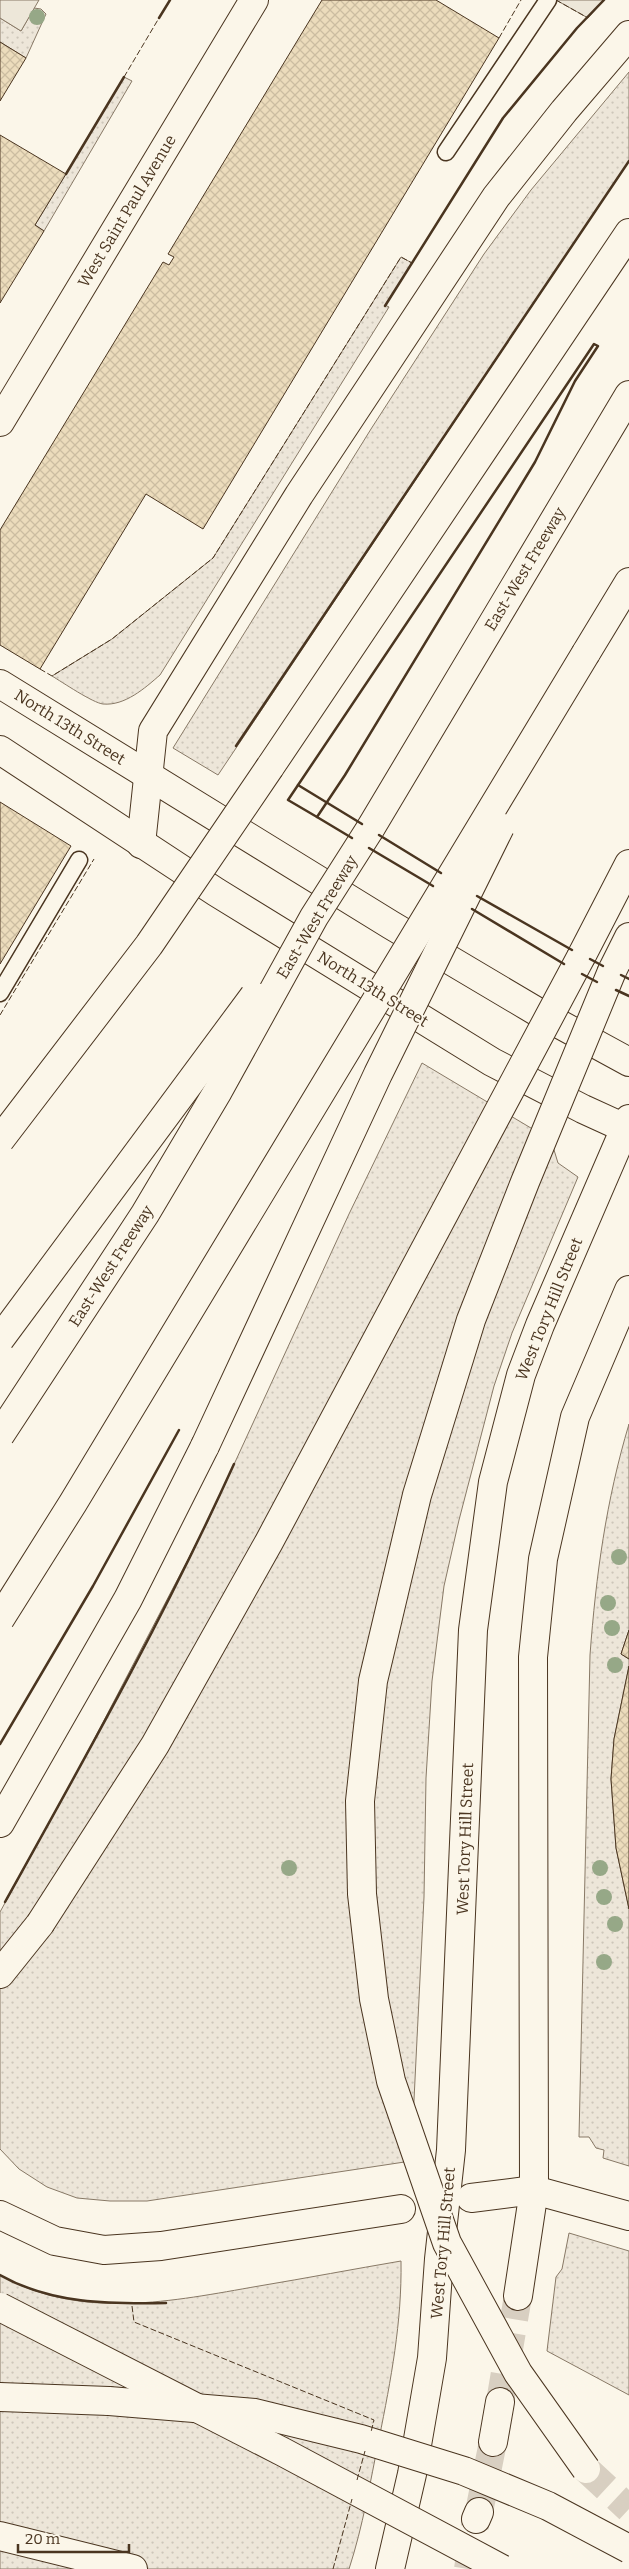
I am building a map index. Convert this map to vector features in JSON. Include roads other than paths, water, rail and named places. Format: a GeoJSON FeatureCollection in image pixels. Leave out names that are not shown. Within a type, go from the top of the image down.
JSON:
{"type":"FeatureCollection","features":[{"type":"Feature","properties":{"kind":"main road","name":"West Saint Paul Avenue"},"geometry":{"type":"LineString","coordinates":[[0,422],[254,0]]}},
{"type":"Feature","properties":{"kind":"main road"},"geometry":{"type":"LineString","coordinates":[[141,844],[153,731],[299,495],[496,197],[629,35]]}},
{"type":"Feature","properties":{"kind":"main road"},"geometry":{"type":"LineString","coordinates":[[0,1140],[149,945],[629,233]]}},
{"type":"Feature","properties":{"kind":"main road","name":"East-West Freeway"},"geometry":{"type":"LineString","coordinates":[[0,1436],[145,1214],[218,1091],[314,917],[370,829],[629,395]]}},
{"type":"Feature","properties":{"kind":"main road"},"geometry":{"type":"LineString","coordinates":[[0,1618],[73,1502],[629,582]]}},
{"type":"Feature","properties":{"kind":"main road"},"geometry":{"type":"LineString","coordinates":[[0,1823],[128,1599],[205,1446],[378,1074],[586,653]]}},
{"type":"Feature","properties":{"kind":"main road","name":"North 13th Street"},"geometry":{"type":"LineString","coordinates":[[0,684],[400,930],[541,1014],[629,1062]]}},
{"type":"Feature","properties":{"kind":"main road","name":"North 13th Street"},"geometry":{"type":"LineString","coordinates":[[0,750],[141,844],[492,1062],[628,1126]]}},
{"type":"Feature","properties":{"kind":"main road"},"geometry":{"type":"LineString","coordinates":[[0,1974],[40,1924],[155,1745],[269,1542],[629,864]]}},
{"type":"Feature","properties":{"kind":"main road"},"geometry":{"type":"LineString","coordinates":[[0,1339],[314,917]]}},
{"type":"Feature","properties":{"kind":"main road"},"geometry":{"type":"LineString","coordinates":[[586,2469],[518,2373],[447,2243],[391,2081],[374,1998],[363,1903],[360,1801],[373,1681],[420,1486],[471,1320],[524,1182],[612,970],[629,937]]}},
{"type":"Feature","properties":{"kind":"main road","name":"West Tory Hill Street"},"geometry":{"type":"LineString","coordinates":[[390,2569],[425,2409],[436,2321],[439,2259],[451,2150],[473,1630],[493,1482],[521,1375],[540,1325],[628,1126]]}},
{"type":"Feature","properties":{"kind":"main road"},"geometry":{"type":"LineString","coordinates":[[518,2296],[534,2190],[533,1657],[543,1559],[575,1416],[627,1301]]}},
{"type":"Feature","properties":{"kind":"main road"},"geometry":{"type":"LineString","coordinates":[[471,2198],[534,2190],[629,2216]]}},
{"type":"Feature","properties":{"kind":"main road"},"geometry":{"type":"LineString","coordinates":[[0,2215],[55,2241],[104,2250],[161,2246],[401,2209]]}},
{"type":"Feature","properties":{"kind":"main road"},"geometry":{"type":"LineString","coordinates":[[0,2306],[282,2452],[502,2569]]}},
{"type":"Feature","properties":{"kind":"main road"},"geometry":{"type":"LineString","coordinates":[[0,2397],[125,2402],[255,2413],[361,2439],[464,2471],[548,2506],[629,2549]]}},
{"type":"Feature","properties":{"kind":"main road"},"geometry":{"type":"LineString","coordinates":[[493,2442],[500,2402]]}},
{"type":"Feature","properties":{"kind":"main road"},"geometry":{"type":"LineString","coordinates":[[0,2536],[133,2569]]}},
{"type":"Feature","properties":{"kind":"lane"},"geometry":{"type":"LineString","coordinates":[[446,152],[548,0]]}},
{"type":"Feature","properties":{"kind":"lane"},"geometry":{"type":"LineString","coordinates":[[0,993],[79,860]]}},
{"type":"Feature","properties":{"kind":"tunnel"},"geometry":{"type":"LineString","coordinates":[[500,2402],[518,2296]]}},
{"type":"Feature","properties":{"kind":"tunnel"},"geometry":{"type":"LineString","coordinates":[[479,2512],[493,2442]]}},
{"type":"Feature","properties":{"kind":"tunnel"},"geometry":{"type":"LineString","coordinates":[[586,2469],[629,2509]]}},
{"type":"Feature","properties":{"kind":"tunnel"},"geometry":{"type":"LineString","coordinates":[[468,2569],[476,2519]]}}]}
